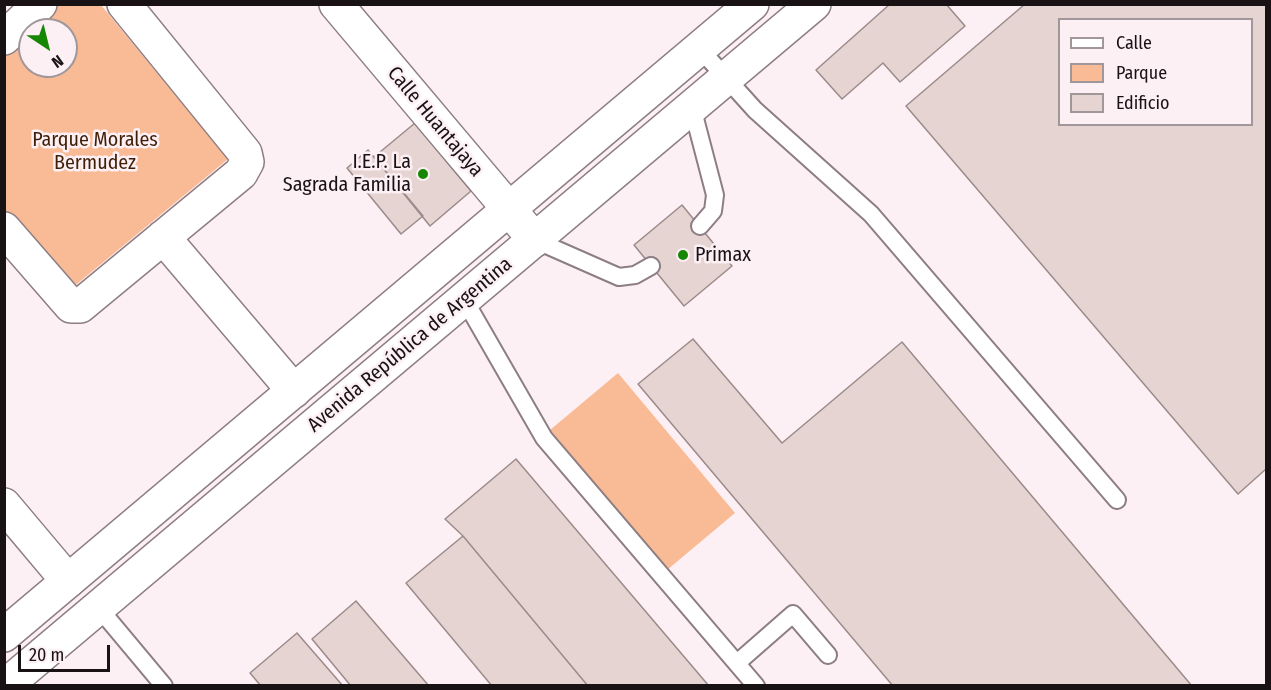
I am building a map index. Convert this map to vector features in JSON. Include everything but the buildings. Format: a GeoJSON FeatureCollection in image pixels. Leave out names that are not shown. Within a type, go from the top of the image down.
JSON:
{"type":"FeatureCollection","features":[{"type":"Feature","properties":{"kind":"main road"},"geometry":{"type":"LineString","coordinates":[[4,38],[40,4]]}},
{"type":"Feature","properties":{"kind":"main road"},"geometry":{"type":"LineString","coordinates":[[4,229],[71,306],[80,306],[241,173],[246,162],[245,153],[124,4]]}},
{"type":"Feature","properties":{"kind":"main road","name":"Calle Huantajaya"},"geometry":{"type":"LineString","coordinates":[[336,4],[535,240]]}},
{"type":"Feature","properties":{"kind":"main road","name":"Avenida República de Argentina"},"geometry":{"type":"LineString","coordinates":[[4,635],[752,4]]}},
{"type":"Feature","properties":{"kind":"main road","name":"Avenida República de Argentina"},"geometry":{"type":"LineString","coordinates":[[5,686],[814,4]]}},
{"type":"Feature","properties":{"kind":"main road"},"geometry":{"type":"LineString","coordinates":[[163,237],[294,391]]}},
{"type":"Feature","properties":{"kind":"main road"},"geometry":{"type":"LineString","coordinates":[[4,505],[68,581]]}},
{"type":"Feature","properties":{"kind":"lane"},"geometry":{"type":"LineString","coordinates":[[700,49],[755,110],[871,214],[1117,500]]}},
{"type":"Feature","properties":{"kind":"lane"},"geometry":{"type":"LineString","coordinates":[[692,107],[715,195],[713,211],[700,226]]}},
{"type":"Feature","properties":{"kind":"lane"},"geometry":{"type":"LineString","coordinates":[[535,240],[620,278],[635,275],[651,266]]}},
{"type":"Feature","properties":{"kind":"lane"},"geometry":{"type":"LineString","coordinates":[[464,299],[544,438],[756,686]]}},
{"type":"Feature","properties":{"kind":"lane"},"geometry":{"type":"LineString","coordinates":[[98,608],[155,683]]}},
{"type":"Feature","properties":{"kind":"lane"},"geometry":{"type":"LineString","coordinates":[[737,663],[793,614],[828,655]]}},
{"type":"Feature","properties":{"kind":"green space","name":"Parque Morales Bermudez"},"geometry":{"type":"Polygon","coordinates":[[[57,5],[101,5],[228,159],[66,293],[5,220],[4,48],[18,37],[18,78],[78,78],[78,18],[41,18],[57,5]]]}},
{"type":"Feature","properties":{"kind":"green space"},"geometry":{"type":"Polygon","coordinates":[[[618,373],[735,513],[667,570],[550,430],[618,373]]]}},
{"type":"Feature","properties":{"kind":"place","name":"I.E.P. La Sagrada Familia"},"geometry":{"type":"Point","coordinates":[423,174]}},
{"type":"Feature","properties":{"kind":"place","name":"Primax"},"geometry":{"type":"Point","coordinates":[683,255]}}]}
